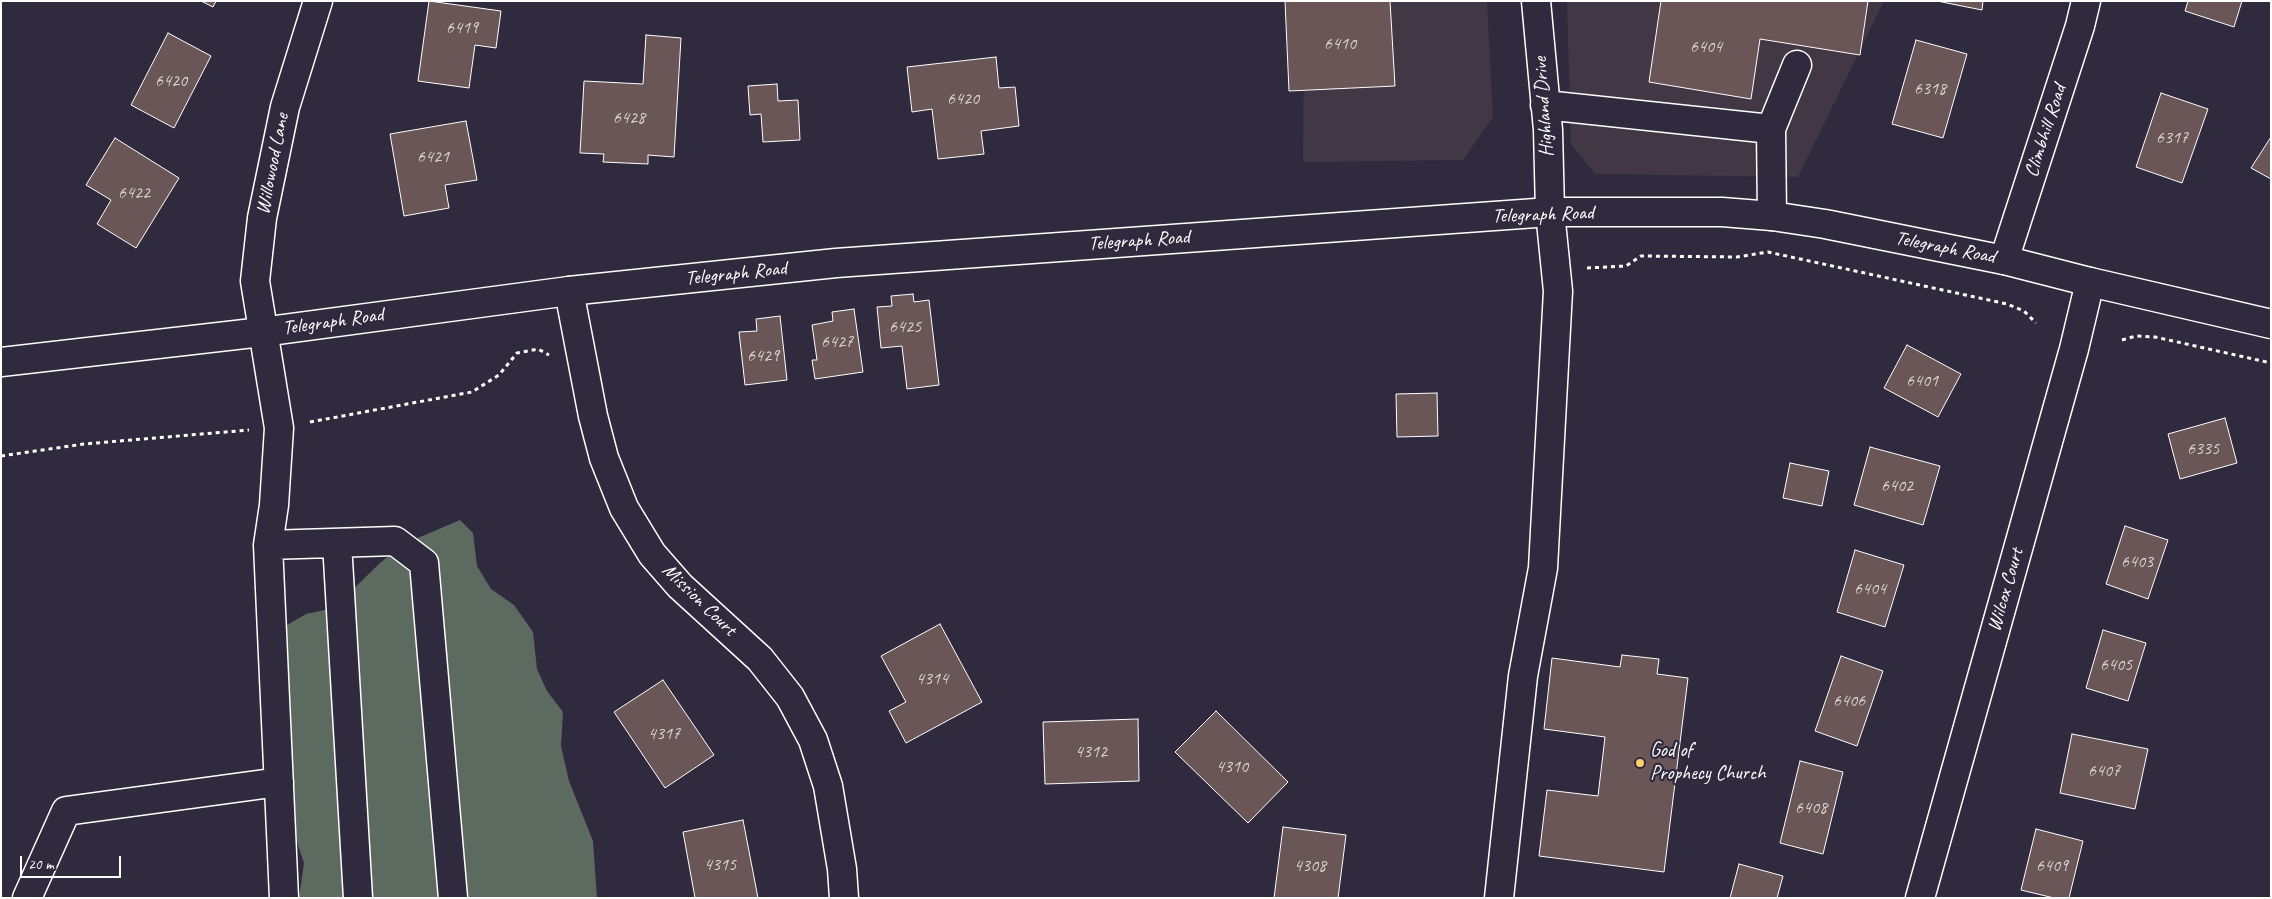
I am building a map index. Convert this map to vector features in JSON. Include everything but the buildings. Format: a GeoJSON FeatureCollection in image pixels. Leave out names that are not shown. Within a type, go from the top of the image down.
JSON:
{"type":"FeatureCollection","features":[{"type":"Feature","properties":{"kind":"main road","name":"Willowood Lane"},"geometry":{"type":"LineString","coordinates":[[284,898],[268,545],[274,505],[279,428],[255,281],[262,218],[285,107],[318,1]]}},
{"type":"Feature","properties":{"kind":"main road","name":"Highland Drive"},"geometry":{"type":"LineString","coordinates":[[1499,898],[1523,676],[1543,568],[1558,291],[1550,212],[1545,105],[1536,1]]}},
{"type":"Feature","properties":{"kind":"main road","name":"Climbhill Road"},"geometry":{"type":"LineString","coordinates":[[2004,260],[2086,1]]}},
{"type":"Feature","properties":{"kind":"main road"},"geometry":{"type":"LineString","coordinates":[[1772,216],[1771,129],[1797,65]]}},
{"type":"Feature","properties":{"kind":"main road"},"geometry":{"type":"LineString","coordinates":[[1545,105],[1771,129]]}},
{"type":"Feature","properties":{"kind":"main road","name":"Telegraph Road"},"geometry":{"type":"LineString","coordinates":[[1,362],[262,332],[569,291],[836,263],[1550,212],[1722,212],[1772,216],[1825,224],[2004,260],[2271,324]]}},
{"type":"Feature","properties":{"kind":"main road","name":"Wilcox Court"},"geometry":{"type":"LineString","coordinates":[[1920,898],[2074,349],[2090,282]]}},
{"type":"Feature","properties":{"kind":"main road","name":"Mission Court"},"geometry":{"type":"LineString","coordinates":[[569,291],[602,450],[624,508],[652,554],[680,586],[760,659],[790,697],[813,740],[828,786],[842,869],[844,898]]}},
{"type":"Feature","properties":{"kind":"main road"},"geometry":{"type":"LineString","coordinates":[[268,545],[395,541],[424,563],[454,898]]}},
{"type":"Feature","properties":{"kind":"main road"},"geometry":{"type":"LineString","coordinates":[[337,543],[358,898]]}},
{"type":"Feature","properties":{"kind":"main road"},"geometry":{"type":"LineString","coordinates":[[27,898],[66,811],[279,782]]}},
{"type":"Feature","properties":{"kind":"path"},"geometry":{"type":"LineString","coordinates":[[1581,268],[1626,266],[1641,256],[1737,257],[1768,252],[2007,304],[2024,311],[2036,323]]}},
{"type":"Feature","properties":{"kind":"path"},"geometry":{"type":"LineString","coordinates":[[2122,340],[2136,336],[2155,337],[2271,363]]}},
{"type":"Feature","properties":{"kind":"shaded area"},"geometry":{"type":"Polygon","coordinates":[[[1304,1],[1487,1],[1493,117],[1463,160],[1303,162],[1304,1]]]}},
{"type":"Feature","properties":{"kind":"shaded area"},"geometry":{"type":"Polygon","coordinates":[[[1567,1],[1884,1],[1798,177],[1595,174],[1571,144],[1567,1]]]}},
{"type":"Feature","properties":{"kind":"green space"},"geometry":{"type":"Polygon","coordinates":[[[460,520],[473,533],[477,566],[491,589],[514,605],[533,632],[537,669],[547,691],[563,712],[561,746],[569,781],[593,841],[597,898],[299,898],[304,863],[286,809],[282,628],[306,614],[334,608],[381,562],[406,543],[460,520]]]}},
{"type":"Feature","properties":{"kind":"place","name":"God of Prophecy Church"},"geometry":{"type":"Point","coordinates":[1640,763]}}]}
